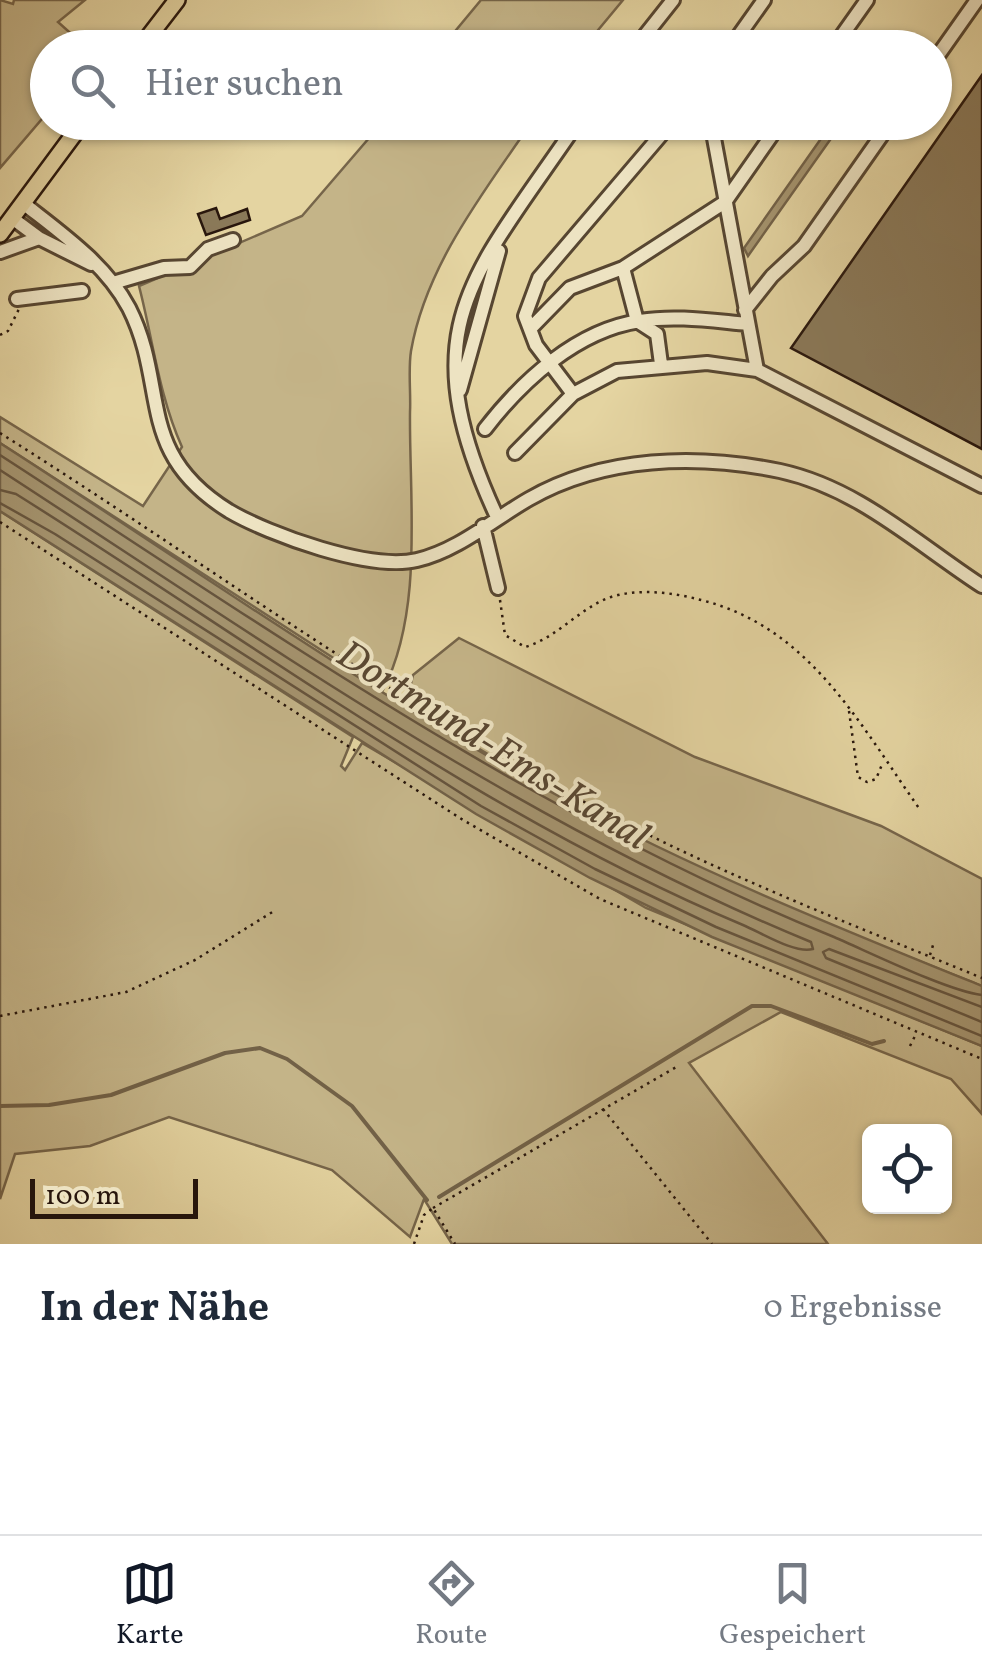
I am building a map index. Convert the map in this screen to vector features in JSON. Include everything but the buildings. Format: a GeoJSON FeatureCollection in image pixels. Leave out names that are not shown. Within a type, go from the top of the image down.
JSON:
{"type":"FeatureCollection","features":[{"type":"Feature","properties":{"kind":"main road"},"geometry":{"type":"LineString","coordinates":[[154,30],[178,0]]}},
{"type":"Feature","properties":{"kind":"main road"},"geometry":{"type":"LineString","coordinates":[[0,234],[70,140]]}},
{"type":"Feature","properties":{"kind":"lane"},"geometry":{"type":"LineString","coordinates":[[650,30],[674,0]]}},
{"type":"Feature","properties":{"kind":"lane"},"geometry":{"type":"LineString","coordinates":[[743,30],[764,0]]}},
{"type":"Feature","properties":{"kind":"lane"},"geometry":{"type":"LineString","coordinates":[[845,30],[866,0]]}},
{"type":"Feature","properties":{"kind":"lane"},"geometry":{"type":"LineString","coordinates":[[952,35],[977,0]]}},
{"type":"Feature","properties":{"kind":"lane"},"geometry":{"type":"LineString","coordinates":[[497,518],[471,463],[460,412],[460,389],[490,270],[514,218],[566,140]]}},
{"type":"Feature","properties":{"kind":"lane"},"geometry":{"type":"LineString","coordinates":[[573,394],[549,362],[525,316],[538,278],[657,140]]}},
{"type":"Feature","properties":{"kind":"lane"},"geometry":{"type":"LineString","coordinates":[[713,140],[757,370]]}},
{"type":"Feature","properties":{"kind":"lane"},"geometry":{"type":"LineString","coordinates":[[530,329],[570,288],[624,268],[725,202],[768,140]]}},
{"type":"Feature","properties":{"kind":"lane"},"geometry":{"type":"LineString","coordinates":[[747,317],[772,276],[804,246],[878,140]]}},
{"type":"Feature","properties":{"kind":"lane"},"geometry":{"type":"LineString","coordinates":[[23,203],[84,252],[91,264]]}},
{"type":"Feature","properties":{"kind":"lane"},"geometry":{"type":"LineString","coordinates":[[12,218],[39,238],[91,264],[113,283],[130,310],[143,350],[156,424],[177,462],[200,489],[260,526],[384,563],[432,555],[540,492],[592,474],[658,461],[717,462],[781,472],[836,490],[886,517],[982,586]]}},
{"type":"Feature","properties":{"kind":"lane"},"geometry":{"type":"LineString","coordinates":[[0,252],[39,238]]}},
{"type":"Feature","properties":{"kind":"lane"},"geometry":{"type":"LineString","coordinates":[[113,283],[164,268],[190,267],[208,249],[233,240]]}},
{"type":"Feature","properties":{"kind":"lane"},"geometry":{"type":"LineString","coordinates":[[624,268],[637,321],[657,334],[661,364]]}},
{"type":"Feature","properties":{"kind":"lane"},"geometry":{"type":"LineString","coordinates":[[17,299],[82,291]]}},
{"type":"Feature","properties":{"kind":"lane"},"geometry":{"type":"LineString","coordinates":[[486,430],[549,362],[637,321],[747,317]]}},
{"type":"Feature","properties":{"kind":"lane"},"geometry":{"type":"LineString","coordinates":[[515,453],[573,394],[617,372],[661,364],[707,363],[757,370],[982,486]]}},
{"type":"Feature","properties":{"kind":"lane"},"geometry":{"type":"LineString","coordinates":[[483,526],[498,588]]}},
{"type":"Feature","properties":{"kind":"path"},"geometry":{"type":"LineString","coordinates":[[0,335],[17,318],[17,299]]}},
{"type":"Feature","properties":{"kind":"path"},"geometry":{"type":"LineString","coordinates":[[0,433],[514,762],[634,828],[757,886],[982,978]]}},
{"type":"Feature","properties":{"kind":"path"},"geometry":{"type":"LineString","coordinates":[[0,522],[463,820],[600,899],[982,1059]]}},
{"type":"Feature","properties":{"kind":"path"},"geometry":{"type":"LineString","coordinates":[[498,588],[505,636],[525,647],[616,595],[648,592],[722,605],[790,641],[810,658],[921,811]]}},
{"type":"Feature","properties":{"kind":"path"},"geometry":{"type":"LineString","coordinates":[[849,710],[858,777],[867,782],[876,779],[883,769],[883,758]]}},
{"type":"Feature","properties":{"kind":"path"},"geometry":{"type":"LineString","coordinates":[[0,1016],[126,992],[195,960],[274,911]]}},
{"type":"Feature","properties":{"kind":"path"},"geometry":{"type":"LineString","coordinates":[[930,956],[934,942]]}},
{"type":"Feature","properties":{"kind":"path"},"geometry":{"type":"LineString","coordinates":[[910,1046],[916,1032]]}},
{"type":"Feature","properties":{"kind":"path"},"geometry":{"type":"LineString","coordinates":[[414,1244],[424,1215],[433,1208],[678,1066]]}},
{"type":"Feature","properties":{"kind":"path"},"geometry":{"type":"LineString","coordinates":[[602,1107],[712,1244]]}},
{"type":"Feature","properties":{"kind":"path"},"geometry":{"type":"LineString","coordinates":[[433,1208],[456,1244]]}},
{"type":"Feature","properties":{"kind":"shaded area"},"geometry":{"type":"Polygon","coordinates":[[[0,0],[13,4],[14,0],[85,0],[58,22],[67,30],[30,30],[30,133],[0,168],[0,0]]]}},
{"type":"Feature","properties":{"kind":"shaded area"},"geometry":{"type":"Polygon","coordinates":[[[481,0],[623,0],[598,30],[456,30],[481,0]]]}},
{"type":"Feature","properties":{"kind":"shaded area"},"geometry":{"type":"Polygon","coordinates":[[[367,140],[519,140],[443,259],[429,289],[411,351],[409,591],[396,659],[383,690],[0,443],[0,417],[143,506],[182,447],[162,388],[139,286],[302,216],[367,140]]]}},
{"type":"Feature","properties":{"kind":"shaded area"},"geometry":{"type":"Polygon","coordinates":[[[0,511],[353,737],[341,766],[345,770],[362,743],[646,908],[982,1046],[982,1114],[951,1079],[781,1012],[689,1063],[828,1244],[452,1244],[424,1199],[410,1237],[332,1170],[169,1117],[90,1146],[15,1154],[0,1199],[0,511]]]}},
{"type":"Feature","properties":{"kind":"shaded area"},"geometry":{"type":"Polygon","coordinates":[[[459,638],[695,757],[881,826],[982,879],[982,986],[774,902],[667,852],[553,792],[406,704],[413,675],[459,638]]]}},
{"type":"Feature","properties":{"kind":"water"},"geometry":{"type":"Polygon","coordinates":[[[820,140],[830,140],[748,256],[744,248],[820,140]]]}},
{"type":"Feature","properties":{"kind":"water"},"geometry":{"type":"Polygon","coordinates":[[[0,443],[418,715],[562,798],[717,874],[982,986],[982,1046],[712,937],[590,878],[476,814],[0,511],[0,443]]]}},
{"type":"Feature","properties":{"kind":"waterway"},"geometry":{"type":"LineString","coordinates":[[439,1197],[752,1006],[771,1006],[872,1044],[884,1041]]}},
{"type":"Feature","properties":{"kind":"waterway"},"geometry":{"type":"LineString","coordinates":[[0,1106],[49,1105],[111,1095],[225,1053],[260,1048],[287,1059],[352,1106],[427,1200]]}},
{"type":"Feature","properties":{"kind":"water label","name":"Dortmund-Ems-Kanal"},"geometry":{"type":"Point","coordinates":[494,744]}}]}
